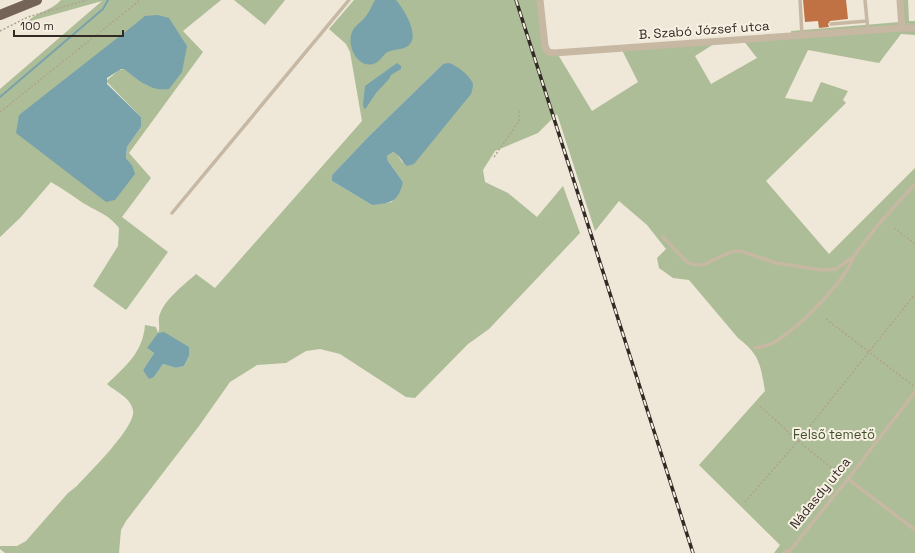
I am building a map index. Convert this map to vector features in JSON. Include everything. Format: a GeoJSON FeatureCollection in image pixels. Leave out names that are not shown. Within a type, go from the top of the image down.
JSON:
{"type":"FeatureCollection","features":[{"type":"Feature","properties":{"kind":"main road"},"geometry":{"type":"LineString","coordinates":[[0,15],[37,0]]}},
{"type":"Feature","properties":{"kind":"street","name":"B. Szabó József utca"},"geometry":{"type":"LineString","coordinates":[[540,0],[545,46],[551,53],[868,30],[915,28]]}},
{"type":"Feature","properties":{"kind":"street"},"geometry":{"type":"LineString","coordinates":[[900,0],[902,28]]}},
{"type":"Feature","properties":{"kind":"lane"},"geometry":{"type":"LineString","coordinates":[[172,213],[349,0]]}},
{"type":"Feature","properties":{"kind":"lane"},"geometry":{"type":"LineString","coordinates":[[800,0],[802,35]]}},
{"type":"Feature","properties":{"kind":"lane"},"geometry":{"type":"LineString","coordinates":[[865,0],[868,30]]}},
{"type":"Feature","properties":{"kind":"lane"},"geometry":{"type":"LineString","coordinates":[[831,24],[867,21]]}},
{"type":"Feature","properties":{"kind":"lane"},"geometry":{"type":"LineString","coordinates":[[755,348],[771,343],[782,337],[805,316],[842,278],[853,257],[876,226],[915,184]]}},
{"type":"Feature","properties":{"kind":"lane"},"geometry":{"type":"LineString","coordinates":[[663,236],[686,261],[696,265],[711,262],[731,252],[740,252],[776,263],[831,270],[844,265],[853,257]]}},
{"type":"Feature","properties":{"kind":"lane","name":"Nádasdy utca"},"geometry":{"type":"LineString","coordinates":[[788,553],[848,479],[915,392]]}},
{"type":"Feature","properties":{"kind":"lane"},"geometry":{"type":"LineString","coordinates":[[848,479],[915,530]]}},
{"type":"Feature","properties":{"kind":"path"},"geometry":{"type":"LineString","coordinates":[[0,31],[28,17],[87,0]]}},
{"type":"Feature","properties":{"kind":"path"},"geometry":{"type":"LineString","coordinates":[[0,112],[140,0]]}},
{"type":"Feature","properties":{"kind":"path"},"geometry":{"type":"LineString","coordinates":[[494,157],[519,121],[520,109]]}},
{"type":"Feature","properties":{"kind":"path"},"geometry":{"type":"LineString","coordinates":[[894,228],[915,244]]}},
{"type":"Feature","properties":{"kind":"path"},"geometry":{"type":"LineString","coordinates":[[745,502],[798,441],[915,294]]}},
{"type":"Feature","properties":{"kind":"path"},"geometry":{"type":"LineString","coordinates":[[826,319],[915,386]]}},
{"type":"Feature","properties":{"kind":"path"},"geometry":{"type":"LineString","coordinates":[[760,406],[798,441],[848,479]]}},
{"type":"Feature","properties":{"kind":"green space"},"geometry":{"type":"Polygon","coordinates":[[[61,0],[221,0],[183,31],[203,52],[129,153],[151,178],[122,217],[168,252],[126,310],[93,286],[118,246],[119,228],[107,216],[83,203],[51,182],[20,218],[0,237],[0,89],[102,1],[27,22],[61,0]],[[182,37],[19,115],[132,165],[126,158],[127,147],[141,127],[141,117],[106,81],[119,70],[124,69],[148,86],[182,37]]]}},
{"type":"Feature","properties":{"kind":"green space"},"geometry":{"type":"Polygon","coordinates":[[[234,0],[285,0],[265,25],[234,0]]]}},
{"type":"Feature","properties":{"kind":"green space","name":"Felső temető"},"geometry":{"type":"Polygon","coordinates":[[[354,0],[542,0],[546,49],[557,53],[592,111],[638,82],[622,50],[717,42],[695,56],[711,84],[757,58],[743,40],[791,35],[791,31],[900,22],[899,0],[908,0],[909,21],[915,21],[915,35],[901,34],[879,63],[808,50],[785,98],[812,102],[821,82],[848,91],[843,100],[846,103],[766,181],[829,254],[915,168],[915,553],[788,553],[785,551],[783,553],[774,553],[780,545],[699,465],[765,391],[758,362],[751,350],[738,338],[689,280],[673,278],[659,268],[657,258],[666,249],[647,225],[619,201],[595,231],[557,114],[538,133],[495,151],[483,170],[485,182],[508,193],[537,217],[563,186],[580,233],[489,329],[468,344],[415,398],[406,397],[340,354],[320,349],[306,351],[286,363],[257,365],[230,382],[199,426],[126,521],[121,530],[119,553],[5,553],[0,549],[0,546],[17,546],[26,541],[68,493],[77,486],[111,449],[128,427],[133,410],[131,405],[126,398],[107,384],[127,365],[137,351],[144,335],[145,325],[156,327],[158,333],[159,316],[166,303],[196,274],[215,288],[362,121],[350,52],[346,44],[329,29],[354,0]],[[443,64],[369,136],[332,175],[332,181],[372,205],[392,202],[403,182],[388,161],[387,156],[393,152],[396,153],[403,163],[443,64]],[[147,348],[154,353],[143,370],[154,377],[163,364],[176,368],[184,366],[189,356],[147,348]]]}},
{"type":"Feature","properties":{"kind":"water"},"geometry":{"type":"Polygon","coordinates":[[[375,0],[396,0],[407,16],[413,36],[412,42],[408,46],[392,50],[376,63],[368,64],[363,63],[355,56],[350,40],[355,27],[367,14],[375,0]]]}},
{"type":"Feature","properties":{"kind":"water"},"geometry":{"type":"Polygon","coordinates":[[[158,15],[169,18],[187,46],[182,72],[169,89],[156,89],[151,87],[124,69],[121,69],[107,78],[107,84],[141,117],[141,127],[127,147],[126,158],[132,165],[135,174],[115,200],[106,202],[16,133],[19,115],[145,16],[158,15]]]}},
{"type":"Feature","properties":{"kind":"water"},"geometry":{"type":"Polygon","coordinates":[[[397,63],[401,66],[401,69],[391,75],[364,109],[365,86],[397,63]]]}},
{"type":"Feature","properties":{"kind":"water"},"geometry":{"type":"Polygon","coordinates":[[[448,63],[466,74],[472,81],[473,84],[471,94],[414,164],[407,166],[397,154],[393,152],[387,156],[388,161],[403,182],[396,198],[389,202],[372,205],[332,181],[332,175],[369,136],[443,64],[448,63]]]}},
{"type":"Feature","properties":{"kind":"water"},"geometry":{"type":"Polygon","coordinates":[[[164,332],[189,347],[189,356],[184,366],[176,368],[163,364],[154,377],[149,379],[143,370],[154,353],[147,348],[158,333],[164,332]]]}},
{"type":"Feature","properties":{"kind":"building"},"geometry":{"type":"Polygon","coordinates":[[[803,0],[846,0],[848,19],[830,21],[828,24],[829,27],[819,28],[818,21],[805,22],[803,0]]]}},
{"type":"Feature","properties":{"kind":"waterway"},"geometry":{"type":"LineString","coordinates":[[0,97],[103,9],[108,0]]}},
{"type":"Feature","properties":{"kind":"railway"},"geometry":{"type":"LineString","coordinates":[[516,0],[693,553]]}}]}
